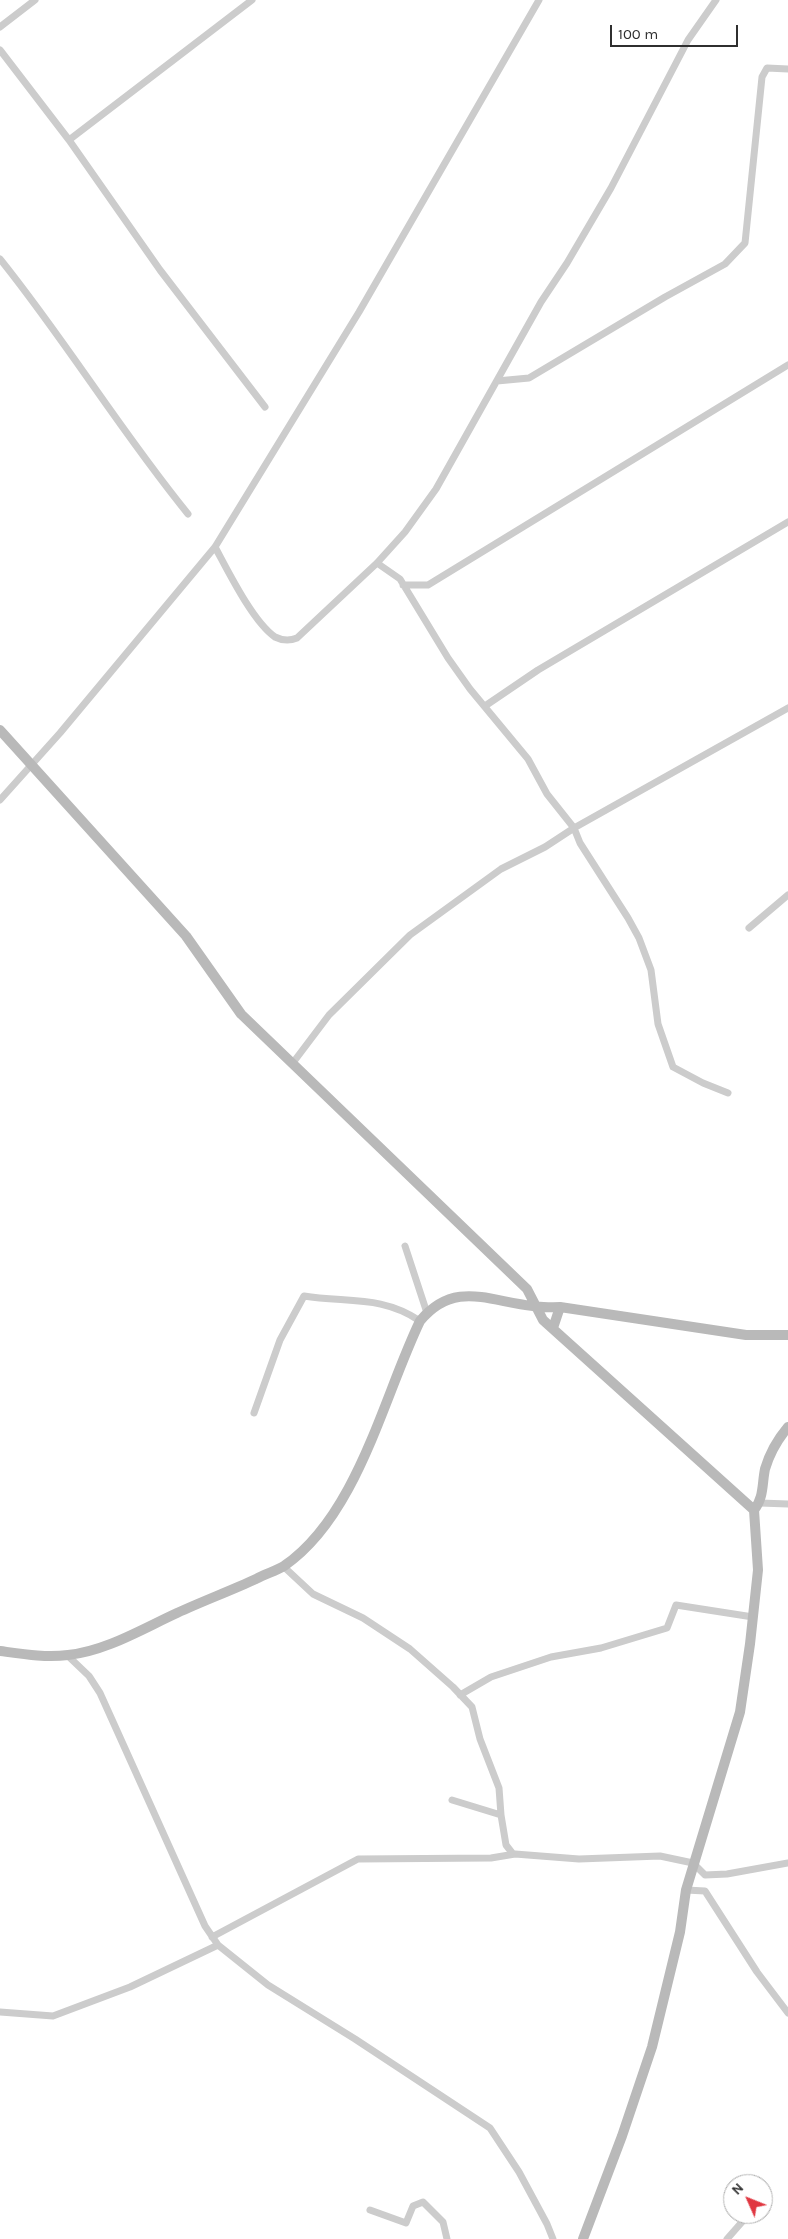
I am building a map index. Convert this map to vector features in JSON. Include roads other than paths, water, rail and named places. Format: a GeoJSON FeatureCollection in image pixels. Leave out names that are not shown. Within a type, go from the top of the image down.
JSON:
{"type":"FeatureCollection","features":[{"type":"Feature","properties":{"kind":"street"},"geometry":{"type":"LineString","coordinates":[[0,27],[35,0]]}},
{"type":"Feature","properties":{"kind":"street"},"geometry":{"type":"LineString","coordinates":[[69,140],[252,0]]}},
{"type":"Feature","properties":{"kind":"street"},"geometry":{"type":"LineString","coordinates":[[0,800],[60,733],[215,547],[354,320],[540,0]]}},
{"type":"Feature","properties":{"kind":"street"},"geometry":{"type":"LineString","coordinates":[[215,547],[245,600],[264,625],[274,636],[291,641],[297,638],[377,563],[405,532],[436,489],[541,302],[567,263],[611,188],[688,40],[716,0]]}},
{"type":"Feature","properties":{"kind":"street"},"geometry":{"type":"LineString","coordinates":[[0,50],[69,140],[160,270],[265,407]]}},
{"type":"Feature","properties":{"kind":"street"},"geometry":{"type":"LineString","coordinates":[[497,381],[529,378],[665,297],[725,264],[746,243],[762,77],[766,68],[788,69]]}},
{"type":"Feature","properties":{"kind":"street"},"geometry":{"type":"LineString","coordinates":[[0,259],[26,291],[162,482],[188,514]]}},
{"type":"Feature","properties":{"kind":"street"},"geometry":{"type":"LineString","coordinates":[[403,585],[428,585],[788,366]]}},
{"type":"Feature","properties":{"kind":"street"},"geometry":{"type":"LineString","coordinates":[[486,706],[538,670],[788,522]]}},
{"type":"Feature","properties":{"kind":"street"},"geometry":{"type":"LineString","coordinates":[[377,563],[393,574],[403,585],[448,658],[528,759],[547,794],[574,828],[580,844],[639,938],[651,970],[653,999],[662,1040],[673,1067],[703,1084],[728,1093]]}},
{"type":"Feature","properties":{"kind":"street"},"geometry":{"type":"LineString","coordinates":[[292,1064],[334,1009],[410,935],[502,869],[545,847],[574,828],[788,708]]}},
{"type":"Feature","properties":{"kind":"street"},"geometry":{"type":"LineString","coordinates":[[0,730],[186,936],[241,1014],[526,1289],[543,1320],[757,1507],[788,1504]]}},
{"type":"Feature","properties":{"kind":"street"},"geometry":{"type":"LineString","coordinates":[[749,928],[788,895]]}},
{"type":"Feature","properties":{"kind":"street"},"geometry":{"type":"LineString","coordinates":[[405,1246],[427,1313]]}},
{"type":"Feature","properties":{"kind":"street"},"geometry":{"type":"LineString","coordinates":[[254,1413],[280,1340],[304,1296],[362,1300],[402,1310],[420,1321]]}},
{"type":"Feature","properties":{"kind":"street"},"geometry":{"type":"LineString","coordinates":[[0,1651],[52,1656],[67,1655],[112,1642],[283,1566],[310,1543],[328,1522],[342,1499],[367,1449],[420,1321],[435,1306],[456,1296],[474,1296],[535,1307],[560,1307],[746,1335],[788,1335]]}},
{"type":"Feature","properties":{"kind":"street"},"geometry":{"type":"LineString","coordinates":[[553,1328],[560,1307]]}},
{"type":"Feature","properties":{"kind":"street"},"geometry":{"type":"LineString","coordinates":[[583,2239],[622,2136],[652,2047],[680,1932],[686,1890],[740,1712],[758,1570],[757,1507],[765,1469],[775,1442],[788,1427]]}},
{"type":"Feature","properties":{"kind":"street"},"geometry":{"type":"LineString","coordinates":[[283,1566],[313,1594],[363,1618],[410,1649],[472,1707],[480,1739],[499,1788],[506,1845],[513,1854]]}},
{"type":"Feature","properties":{"kind":"street"},"geometry":{"type":"LineString","coordinates":[[460,1694],[491,1677],[551,1657],[601,1648],[667,1628],[676,1605],[753,1617]]}},
{"type":"Feature","properties":{"kind":"street"},"geometry":{"type":"LineString","coordinates":[[67,1655],[89,1676],[100,1692],[212,1937],[218,1945],[268,1985],[355,2039],[490,2128],[519,2172],[547,2224],[552,2239]]}},
{"type":"Feature","properties":{"kind":"street"},"geometry":{"type":"LineString","coordinates":[[452,1800],[501,1815]]}},
{"type":"Feature","properties":{"kind":"street"},"geometry":{"type":"LineString","coordinates":[[212,1937],[358,1859],[491,1858],[513,1854],[579,1859],[660,1856],[693,1864],[705,1875],[727,1874],[788,1863]]}},
{"type":"Feature","properties":{"kind":"street"},"geometry":{"type":"LineString","coordinates":[[686,1890],[705,1891],[757,1972],[788,2013]]}},
{"type":"Feature","properties":{"kind":"street"},"geometry":{"type":"LineString","coordinates":[[0,2012],[53,2016],[130,1987],[218,1945]]}},
{"type":"Feature","properties":{"kind":"street"},"geometry":{"type":"LineString","coordinates":[[370,2210],[406,2223],[413,2206],[423,2202],[443,2222],[447,2239]]}},
{"type":"Feature","properties":{"kind":"street"},"geometry":{"type":"LineString","coordinates":[[727,2239],[740,2224]]}}]}
